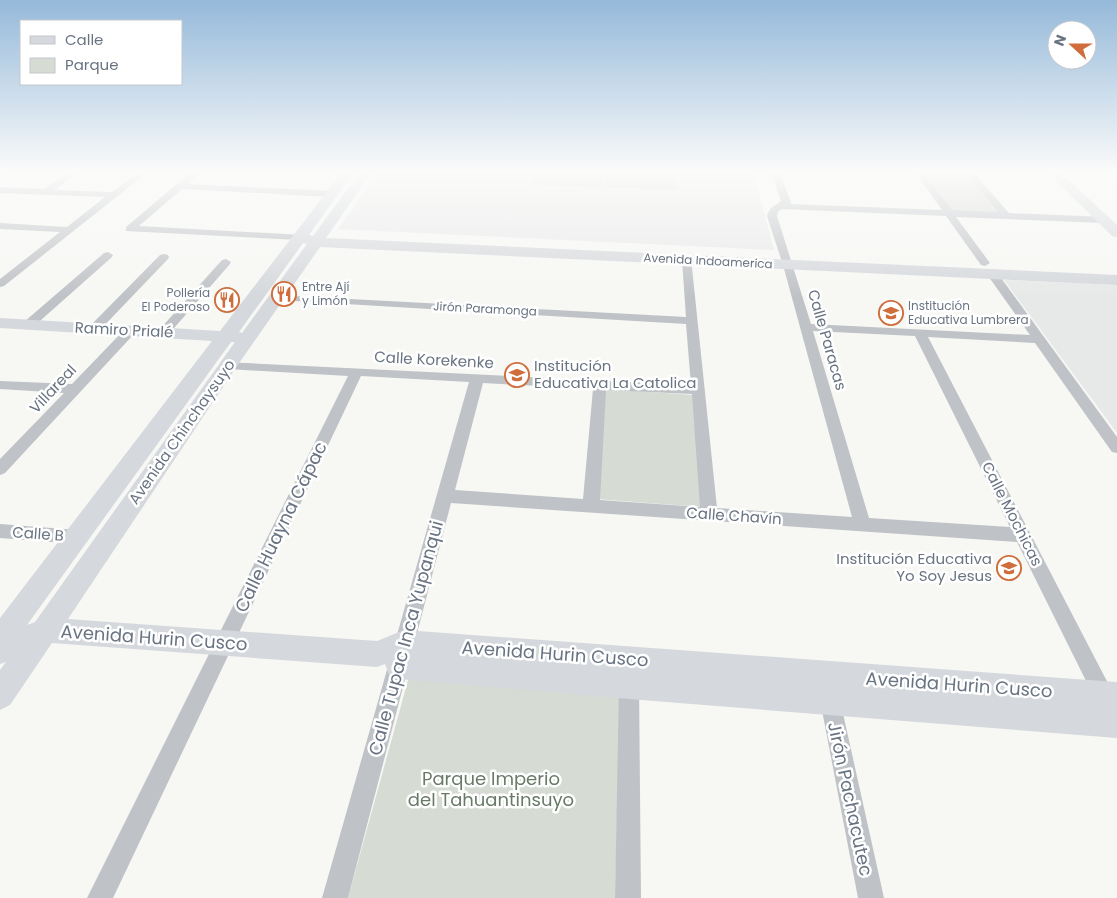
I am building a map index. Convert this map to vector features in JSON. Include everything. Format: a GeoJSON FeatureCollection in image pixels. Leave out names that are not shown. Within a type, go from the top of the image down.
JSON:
{"type":"FeatureCollection","features":[{"type":"Feature","properties":{"kind":"street"},"geometry":{"type":"LineString","coordinates":[[0,284],[90,214]]}},
{"type":"Feature","properties":{"kind":"street","name":"Avenida Indoamerica"},"geometry":{"type":"LineString","coordinates":[[147,214],[130,229],[993,270],[1117,280]]}},
{"type":"Feature","properties":{"kind":"street","name":"Avenida Chinchaysuyo"},"geometry":{"type":"LineString","coordinates":[[0,694],[228,365],[238,337],[278,297],[313,237],[323,214]]}},
{"type":"Feature","properties":{"kind":"street","name":"Avenida Chinchaysuyo"},"geometry":{"type":"LineString","coordinates":[[0,640],[77,537],[238,337],[332,214]]}},
{"type":"Feature","properties":{"kind":"street","name":"Calle Paracas"},"geometry":{"type":"LineString","coordinates":[[772,214],[863,525]]}},
{"type":"Feature","properties":{"kind":"street"},"geometry":{"type":"LineString","coordinates":[[950,214],[1111,220],[1117,233]]}},
{"type":"Feature","properties":{"kind":"street"},"geometry":{"type":"LineString","coordinates":[[950,214],[993,270],[1038,339],[1117,448]]}},
{"type":"Feature","properties":{"kind":"street"},"geometry":{"type":"LineString","coordinates":[[0,226],[69,230]]}},
{"type":"Feature","properties":{"kind":"street","name":"Avenida Indoamerica"},"geometry":{"type":"LineString","coordinates":[[313,237],[687,260],[786,260]]}},
{"type":"Feature","properties":{"kind":"street"},"geometry":{"type":"LineString","coordinates":[[28,325],[108,255]]}},
{"type":"Feature","properties":{"kind":"street"},"geometry":{"type":"LineString","coordinates":[[94,328],[164,257]]}},
{"type":"Feature","properties":{"kind":"street"},"geometry":{"type":"LineString","coordinates":[[687,260],[708,514]]}},
{"type":"Feature","properties":{"kind":"street"},"geometry":{"type":"LineString","coordinates":[[164,332],[226,262]]}},
{"type":"Feature","properties":{"kind":"street"},"geometry":{"type":"LineString","coordinates":[[0,269],[18,270]]}},
{"type":"Feature","properties":{"kind":"street","name":"Avenida Indoamerica"},"geometry":{"type":"LineString","coordinates":[[993,270],[1117,269]]}},
{"type":"Feature","properties":{"kind":"street"},"geometry":{"type":"LineString","coordinates":[[993,270],[1117,275]]}},
{"type":"Feature","properties":{"kind":"street","name":"Jirón Paramonga"},"geometry":{"type":"LineString","coordinates":[[278,297],[692,321]]}},
{"type":"Feature","properties":{"kind":"street","name":"Ramiro Prialé"},"geometry":{"type":"LineString","coordinates":[[0,323],[238,337]]}},
{"type":"Feature","properties":{"kind":"street"},"geometry":{"type":"LineString","coordinates":[[806,327],[1038,339]]}},
{"type":"Feature","properties":{"kind":"street","name":"Villareal"},"geometry":{"type":"LineString","coordinates":[[0,470],[130,331]]}},
{"type":"Feature","properties":{"kind":"street","name":"Calle Mochicas"},"geometry":{"type":"LineString","coordinates":[[920,333],[1023,535],[1110,696]]}},
{"type":"Feature","properties":{"kind":"street","name":"Calle Korekenke"},"geometry":{"type":"LineString","coordinates":[[228,365],[698,390]]}},
{"type":"Feature","properties":{"kind":"street","name":"Calle Huayna Cápac"},"geometry":{"type":"LineString","coordinates":[[100,898],[356,372]]}},
{"type":"Feature","properties":{"kind":"street","name":"Calle Tupac Inca Yupanqui"},"geometry":{"type":"LineString","coordinates":[[334,898],[477,379]]}},
{"type":"Feature","properties":{"kind":"street"},"geometry":{"type":"LineString","coordinates":[[0,385],[76,389]]}},
{"type":"Feature","properties":{"kind":"street"},"geometry":{"type":"LineString","coordinates":[[591,506],[600,385]]}},
{"type":"Feature","properties":{"kind":"street","name":"Calle Chavín"},"geometry":{"type":"LineString","coordinates":[[445,496],[1023,535]]}},
{"type":"Feature","properties":{"kind":"street","name":"Calle B"},"geometry":{"type":"LineString","coordinates":[[0,531],[77,537]]}},
{"type":"Feature","properties":{"kind":"street","name":"Avenida Hurin Cusco"},"geometry":{"type":"LineString","coordinates":[[0,651],[46,630],[377,654],[1110,696]]}},
{"type":"Feature","properties":{"kind":"street","name":"Avenida Hurin Cusco"},"geometry":{"type":"LineString","coordinates":[[402,654],[630,685],[1117,723]]}},
{"type":"Feature","properties":{"kind":"street"},"geometry":{"type":"LineString","coordinates":[[628,898],[630,685]]}},
{"type":"Feature","properties":{"kind":"street","name":"Jirón Pachacutec"},"geometry":{"type":"LineString","coordinates":[[830,700],[871,898]]}},
{"type":"Feature","properties":{"kind":"shaded area"},"geometry":{"type":"Polygon","coordinates":[[[349,214],[764,214],[774,250],[338,229],[349,214]]]}},
{"type":"Feature","properties":{"kind":"shaded area"},"geometry":{"type":"Polygon","coordinates":[[[1004,280],[1117,285],[1117,433],[1004,280]]]}},
{"type":"Feature","properties":{"kind":"green space"},"geometry":{"type":"Polygon","coordinates":[[[603,389],[694,395],[702,507],[596,499],[603,389]]]}},
{"type":"Feature","properties":{"kind":"green space","name":"Parque Imperio del Tahuantinsuyo"},"geometry":{"type":"Polygon","coordinates":[[[410,673],[620,691],[615,898],[348,898],[410,673]]]}},
{"type":"Feature","properties":{"kind":"place","name":"Entre Ají y Limón"},"geometry":{"type":"Point","coordinates":[284,294]}},
{"type":"Feature","properties":{"kind":"place","name":"Pollería El Poderoso"},"geometry":{"type":"Point","coordinates":[227,300]}},
{"type":"Feature","properties":{"kind":"place","name":"Institución Educativa Lumbrera"},"geometry":{"type":"Point","coordinates":[891,313]}},
{"type":"Feature","properties":{"kind":"place","name":"Institución Educativa La Catolica"},"geometry":{"type":"Point","coordinates":[517,375]}},
{"type":"Feature","properties":{"kind":"place","name":"Institución Educativa Yo Soy Jesus"},"geometry":{"type":"Point","coordinates":[1009,568]}}]}
